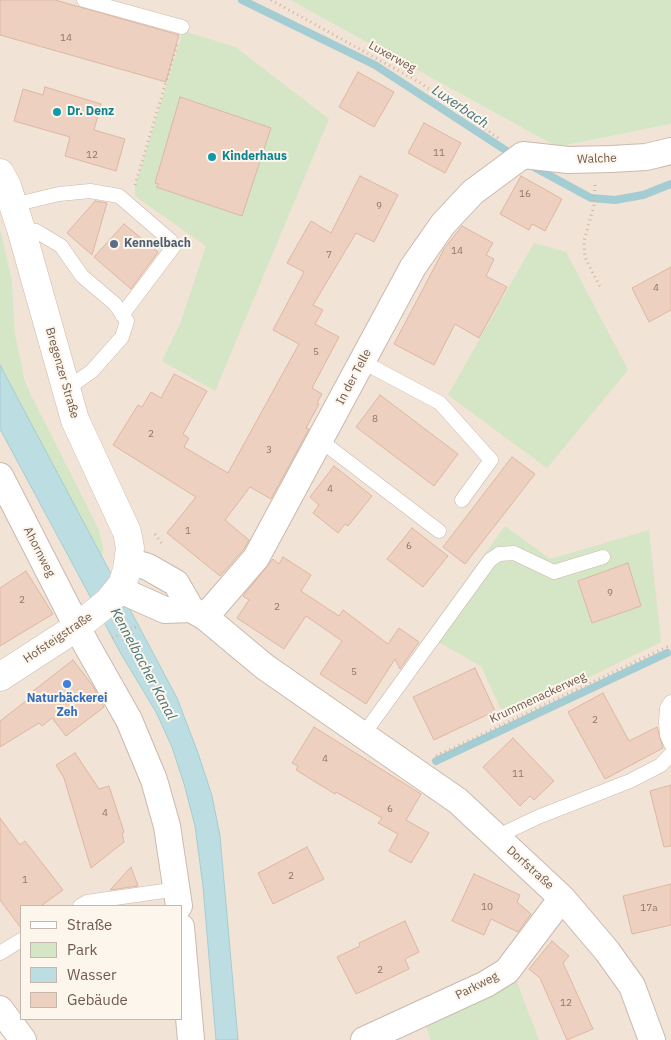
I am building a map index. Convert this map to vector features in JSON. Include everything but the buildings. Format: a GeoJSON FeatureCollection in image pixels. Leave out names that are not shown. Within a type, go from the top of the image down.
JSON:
{"type":"FeatureCollection","features":[{"type":"Feature","properties":{"kind":"main road","name":"Bregenzer Straße"},"geometry":{"type":"LineString","coordinates":[[0,173],[7,186],[17,217],[65,390],[76,420],[127,532],[130,548],[125,573]]}},
{"type":"Feature","properties":{"kind":"main road","name":"Hofsteigstraße"},"geometry":{"type":"LineString","coordinates":[[0,677],[78,627],[125,573]]}},
{"type":"Feature","properties":{"kind":"street","name":"Walche"},"geometry":{"type":"LineString","coordinates":[[513,162],[646,157],[671,151]]}},
{"type":"Feature","properties":{"kind":"street","name":"In der Telle"},"geometry":{"type":"LineString","coordinates":[[198,613],[256,558],[321,441],[413,267],[443,224],[473,192],[513,162]]}},
{"type":"Feature","properties":{"kind":"street","name":"Ahornweg"},"geometry":{"type":"LineString","coordinates":[[0,476],[78,627],[129,720],[154,780],[167,826],[179,898]]}},
{"type":"Feature","properties":{"kind":"street"},"geometry":{"type":"LineString","coordinates":[[125,573],[165,610],[198,613]]}},
{"type":"Feature","properties":{"kind":"street","name":"Dorfstraße"},"geometry":{"type":"LineString","coordinates":[[198,613],[265,667],[458,801],[562,898],[607,951],[632,986],[652,1040]]}},
{"type":"Feature","properties":{"kind":"street","name":"Parkweg"},"geometry":{"type":"LineString","coordinates":[[364,1040],[486,984],[507,971],[562,898]]}},
{"type":"Feature","properties":{"kind":"street"},"geometry":{"type":"LineString","coordinates":[[182,937],[192,1040]]}},
{"type":"Feature","properties":{"kind":"street"},"geometry":{"type":"LineString","coordinates":[[0,1009],[23,1040]]}},
{"type":"Feature","properties":{"kind":"lane"},"geometry":{"type":"LineString","coordinates":[[84,0],[182,27]]}},
{"type":"Feature","properties":{"kind":"lane"},"geometry":{"type":"LineString","coordinates":[[65,390],[92,371],[122,336],[127,321],[122,315],[114,304],[82,276],[61,246],[17,217],[59,194],[90,190],[119,196],[170,240],[174,246],[122,315]]}},
{"type":"Feature","properties":{"kind":"lane"},"geometry":{"type":"LineString","coordinates":[[362,362],[440,403],[491,460],[462,500]]}},
{"type":"Feature","properties":{"kind":"lane"},"geometry":{"type":"LineString","coordinates":[[321,441],[439,531]]}},
{"type":"Feature","properties":{"kind":"lane"},"geometry":{"type":"LineString","coordinates":[[363,735],[490,560],[499,554],[514,553],[554,572],[603,557]]}},
{"type":"Feature","properties":{"kind":"lane"},"geometry":{"type":"LineString","coordinates":[[671,702],[667,708],[666,722],[667,735],[671,744]]}},
{"type":"Feature","properties":{"kind":"lane"},"geometry":{"type":"LineString","coordinates":[[496,837],[538,817],[630,781],[662,765],[671,754]]}},
{"type":"Feature","properties":{"kind":"lane"},"geometry":{"type":"LineString","coordinates":[[82,905],[87,902],[179,898]]}},
{"type":"Feature","properties":{"kind":"lane"},"geometry":{"type":"LineString","coordinates":[[0,953],[20,941]]}},
{"type":"Feature","properties":{"kind":"path","name":"Luxerweg"},"geometry":{"type":"LineString","coordinates":[[271,0],[419,82],[513,162]]}},
{"type":"Feature","properties":{"kind":"path"},"geometry":{"type":"LineString","coordinates":[[129,204],[182,27]]}},
{"type":"Feature","properties":{"kind":"path"},"geometry":{"type":"LineString","coordinates":[[596,190],[584,241],[585,257],[601,289]]}},
{"type":"Feature","properties":{"kind":"path"},"geometry":{"type":"LineString","coordinates":[[110,638],[141,625]]}},
{"type":"Feature","properties":{"kind":"path","name":"Krummenackerweg"},"geometry":{"type":"LineString","coordinates":[[417,771],[429,759],[671,646]]}},
{"type":"Feature","properties":{"kind":"shaded area"},"geometry":{"type":"Polygon","coordinates":[[[0,0],[290,0],[557,147],[671,124],[671,1040],[13,1040],[0,1021],[0,348],[28,388],[19,359],[15,334],[12,280],[0,228],[0,0]]]}},
{"type":"Feature","properties":{"kind":"green space"},"geometry":{"type":"Polygon","coordinates":[[[290,0],[671,0],[671,124],[557,147],[290,0]]]}},
{"type":"Feature","properties":{"kind":"green space"},"geometry":{"type":"Polygon","coordinates":[[[183,31],[235,47],[329,119],[215,391],[162,361],[180,324],[206,246],[135,196],[135,187],[183,31]]]}},
{"type":"Feature","properties":{"kind":"green space"},"geometry":{"type":"Polygon","coordinates":[[[0,228],[12,280],[15,334],[24,377],[29,391],[99,530],[103,549],[102,558],[0,365],[0,228]]]}},
{"type":"Feature","properties":{"kind":"green space"},"geometry":{"type":"Polygon","coordinates":[[[534,243],[566,252],[628,370],[547,468],[448,395],[534,243]]]}},
{"type":"Feature","properties":{"kind":"green space"},"geometry":{"type":"Polygon","coordinates":[[[505,526],[550,559],[649,530],[661,642],[505,718],[481,666],[426,635],[505,526]]]}},
{"type":"Feature","properties":{"kind":"green space"},"geometry":{"type":"Polygon","coordinates":[[[514,975],[539,1040],[431,1040],[424,1020],[514,975]]]}},
{"type":"Feature","properties":{"kind":"water","name":"Kennelbacher Kanal"},"geometry":{"type":"Polygon","coordinates":[[[0,365],[177,698],[198,753],[212,796],[220,836],[238,1040],[216,1040],[203,886],[195,826],[172,747],[156,712],[120,652],[0,429],[0,365]]]}},
{"type":"Feature","properties":{"kind":"waterway","name":"Luxerbach"},"geometry":{"type":"LineString","coordinates":[[242,0],[375,65],[513,155]]}},
{"type":"Feature","properties":{"kind":"waterway","name":"Luxerbach"},"geometry":{"type":"LineString","coordinates":[[532,166],[591,198],[615,200],[643,195],[671,184]]}},
{"type":"Feature","properties":{"kind":"waterway"},"geometry":{"type":"LineString","coordinates":[[436,761],[667,653]]}},
{"type":"Feature","properties":{"kind":"place","name":"Dr. Denz"},"geometry":{"type":"Point","coordinates":[57,112]}},
{"type":"Feature","properties":{"kind":"place","name":"Kinderhaus"},"geometry":{"type":"Point","coordinates":[212,157]}},
{"type":"Feature","properties":{"kind":"place","name":"Kennelbach"},"geometry":{"type":"Point","coordinates":[114,244]}},
{"type":"Feature","properties":{"kind":"place","name":"Naturbäckerei Zeh"},"geometry":{"type":"Point","coordinates":[67,684]}}]}
